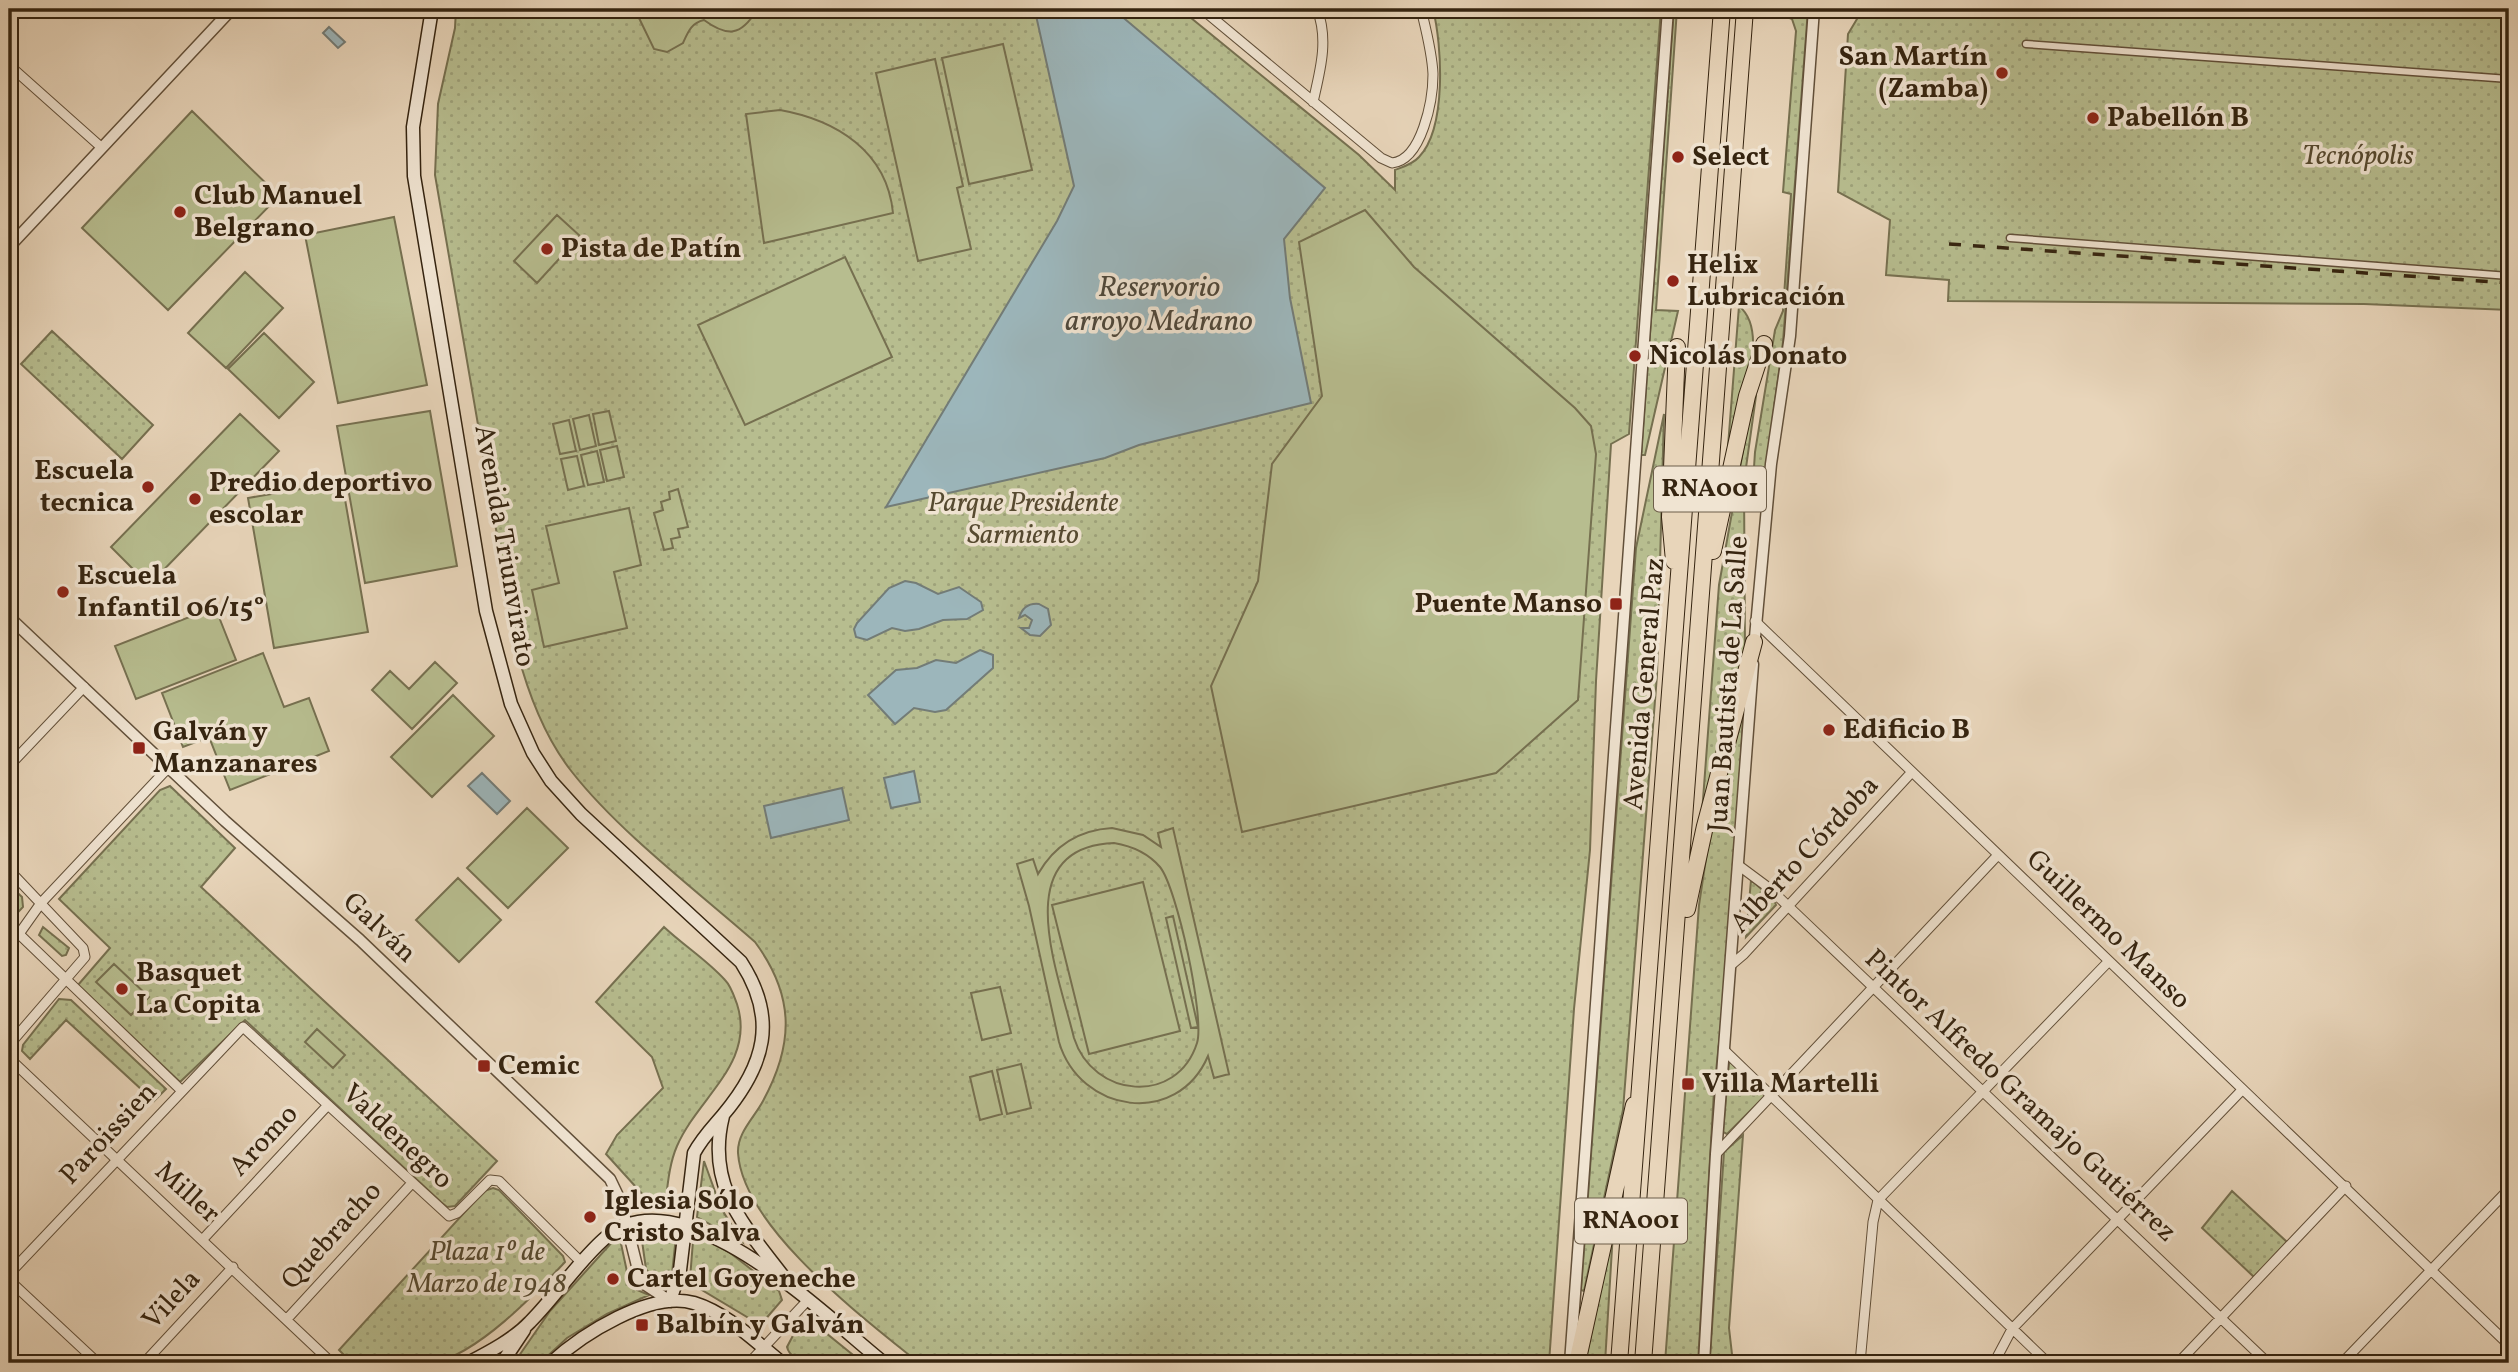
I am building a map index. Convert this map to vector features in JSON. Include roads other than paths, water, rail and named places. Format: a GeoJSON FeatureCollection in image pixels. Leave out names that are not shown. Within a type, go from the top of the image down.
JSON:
{"type":"FeatureCollection","features":[{"type":"Feature","properties":{"kind":"highway","name":"Avenida General Paz"},"geometry":{"type":"LineString","coordinates":[[1619,1363],[1722,9]]}},
{"type":"Feature","properties":{"kind":"highway","name":"Avenida General Paz"},"geometry":{"type":"LineString","coordinates":[[1643,1363],[1745,9]]}},
{"type":"Feature","properties":{"kind":"highway"},"geometry":{"type":"LineString","coordinates":[[1702,590],[1747,396],[1764,344]]}},
{"type":"Feature","properties":{"kind":"highway"},"geometry":{"type":"LineString","coordinates":[[1676,347],[1670,517],[1678,598]]}},
{"type":"Feature","properties":{"kind":"highway"},"geometry":{"type":"LineString","coordinates":[[1674,970],[1705,826],[1754,642]]}},
{"type":"Feature","properties":{"kind":"highway"},"geometry":{"type":"LineString","coordinates":[[1577,1363],[1626,1130],[1642,1080]]}},
{"type":"Feature","properties":{"kind":"highway"},"geometry":{"type":"LineString","coordinates":[[1648,1306],[1650,1363]]}},
{"type":"Feature","properties":{"kind":"main road","name":"Avenida Triunvirato"},"geometry":{"type":"LineString","coordinates":[[432,9],[413,127],[414,176],[485,605],[502,680],[533,753],[566,799],[727,947],[752,979],[763,1019],[763,1040],[752,1073],[723,1115],[701,1138],[694,1153],[680,1270],[670,1301]]}},
{"type":"Feature","properties":{"kind":"main road","name":"Avenida Triunvirato"},"geometry":{"type":"LineString","coordinates":[[723,1115],[718,1160],[725,1190],[740,1219],[792,1289]]}},
{"type":"Feature","properties":{"kind":"main road"},"geometry":{"type":"LineString","coordinates":[[502,1363],[528,1324],[607,1236],[628,1226],[663,1221],[685,1224],[715,1235],[792,1289],[884,1363]]}},
{"type":"Feature","properties":{"kind":"main road"},"geometry":{"type":"LineString","coordinates":[[551,1363],[594,1329],[670,1301],[686,1301],[705,1307],[782,1363]]}},
{"type":"Feature","properties":{"kind":"main road"},"geometry":{"type":"LineString","coordinates":[[468,1363],[528,1324]]}},
{"type":"Feature","properties":{"kind":"street"},"geometry":{"type":"LineString","coordinates":[[9,247],[232,9]]}},
{"type":"Feature","properties":{"kind":"street"},"geometry":{"type":"LineString","coordinates":[[1202,9],[1381,158],[1392,163],[1406,159],[1418,142],[1424,124],[1433,75],[1421,9]]}},
{"type":"Feature","properties":{"kind":"street"},"geometry":{"type":"LineString","coordinates":[[1313,102],[1322,62],[1323,37],[1317,9]]}},
{"type":"Feature","properties":{"kind":"street","name":"Avenida General Paz"},"geometry":{"type":"LineString","coordinates":[[1570,1363],[1668,9]]}},
{"type":"Feature","properties":{"kind":"street","name":"Juan Bautista de La Salle"},"geometry":{"type":"LineString","coordinates":[[1705,1363],[1716,1154],[1755,621],[1771,464],[1790,336],[1814,9]]}},
{"type":"Feature","properties":{"kind":"street"},"geometry":{"type":"LineString","coordinates":[[2026,44],[2509,79]]}},
{"type":"Feature","properties":{"kind":"street"},"geometry":{"type":"LineString","coordinates":[[9,65],[102,147]]}},
{"type":"Feature","properties":{"kind":"street"},"geometry":{"type":"LineString","coordinates":[[2010,238],[2509,276]]}},
{"type":"Feature","properties":{"kind":"street","name":"Galván"},"geometry":{"type":"LineString","coordinates":[[9,617],[169,768],[360,940],[593,1161],[616,1189],[641,1282],[670,1301]]}},
{"type":"Feature","properties":{"kind":"street","name":"Guillermo Manso"},"geometry":{"type":"LineString","coordinates":[[1755,621],[1910,773],[2346,1186],[2509,1345]]}},
{"type":"Feature","properties":{"kind":"street"},"geometry":{"type":"LineString","coordinates":[[9,766],[84,687]]}},
{"type":"Feature","properties":{"kind":"street"},"geometry":{"type":"LineString","coordinates":[[169,768],[41,903],[20,929],[20,937],[181,1090]]}},
{"type":"Feature","properties":{"kind":"street","name":"Alberto Córdoba"},"geometry":{"type":"LineString","coordinates":[[1731,965],[1910,773]]}},
{"type":"Feature","properties":{"kind":"street"},"geometry":{"type":"LineString","coordinates":[[1716,1154],[1997,856]]}},
{"type":"Feature","properties":{"kind":"street","name":"Pintor Alfredo Gramajo Gutiérrez"},"geometry":{"type":"LineString","coordinates":[[1738,865],[1751,872],[2268,1363]]}},
{"type":"Feature","properties":{"kind":"street"},"geometry":{"type":"LineString","coordinates":[[9,870],[83,948],[85,957],[9,1045]]}},
{"type":"Feature","properties":{"kind":"street"},"geometry":{"type":"LineString","coordinates":[[1860,1363],[1873,1222],[1878,1200],[2109,961]]}},
{"type":"Feature","properties":{"kind":"street","name":"Paroissien"},"geometry":{"type":"LineString","coordinates":[[9,1274],[243,1027]]}},
{"type":"Feature","properties":{"kind":"street","name":"Valdenegro"},"geometry":{"type":"LineString","coordinates":[[243,1027],[449,1216],[457,1213],[490,1180],[499,1181],[581,1262]]}},
{"type":"Feature","properties":{"kind":"street"},"geometry":{"type":"LineString","coordinates":[[1725,1051],[2048,1363]]}},
{"type":"Feature","properties":{"kind":"street","name":"Miller"},"geometry":{"type":"LineString","coordinates":[[9,1058],[204,1238],[332,1363]]}},
{"type":"Feature","properties":{"kind":"street"},"geometry":{"type":"LineString","coordinates":[[1994,1363],[2012,1329],[2242,1090]]}},
{"type":"Feature","properties":{"kind":"street","name":"Aromo"},"geometry":{"type":"LineString","coordinates":[[204,1238],[328,1105]]}},
{"type":"Feature","properties":{"kind":"street","name":"Quebracho"},"geometry":{"type":"LineString","coordinates":[[287,1320],[412,1183]]}},
{"type":"Feature","properties":{"kind":"street"},"geometry":{"type":"LineString","coordinates":[[2178,1363],[2346,1186]]}},
{"type":"Feature","properties":{"kind":"street"},"geometry":{"type":"LineString","coordinates":[[2342,1363],[2509,1189]]}},
{"type":"Feature","properties":{"kind":"street","name":"Vilela"},"geometry":{"type":"LineString","coordinates":[[144,1363],[233,1267]]}},
{"type":"Feature","properties":{"kind":"street"},"geometry":{"type":"LineString","coordinates":[[9,1280],[99,1363]]}},
{"type":"Feature","properties":{"kind":"street"},"geometry":{"type":"LineString","coordinates":[[749,1363],[807,1301]]}},
{"type":"Feature","properties":{"kind":"street"},"geometry":{"type":"LineString","coordinates":[[562,1353],[573,1363]]}},
{"type":"Feature","properties":{"kind":"water","name":"Reservorio arroyo Medrano"},"geometry":{"type":"Polygon","coordinates":[[[1113,9],[1325,188],[1284,239],[1290,298],[1311,403],[1139,445],[1105,458],[886,507],[1057,221],[1074,186],[1035,11],[1113,9]]]}},
{"type":"Feature","properties":{"kind":"water"},"geometry":{"type":"Polygon","coordinates":[[[329,27],[345,42],[338,48],[323,33],[329,27]]]}},
{"type":"Feature","properties":{"kind":"water"},"geometry":{"type":"Polygon","coordinates":[[[905,581],[916,583],[938,594],[959,587],[981,602],[983,610],[967,619],[943,620],[905,631],[892,628],[867,640],[856,637],[854,629],[857,623],[889,588],[905,581]]]}},
{"type":"Feature","properties":{"kind":"water"},"geometry":{"type":"Polygon","coordinates":[[[1039,604],[1048,609],[1051,625],[1040,636],[1030,635],[1021,628],[1029,628],[1032,620],[1025,615],[1019,618],[1026,607],[1039,604]]]}},
{"type":"Feature","properties":{"kind":"water"},"geometry":{"type":"Polygon","coordinates":[[[980,650],[993,655],[993,668],[946,710],[935,712],[914,708],[895,724],[868,695],[896,670],[917,668],[936,660],[956,663],[980,650]]]}},
{"type":"Feature","properties":{"kind":"water"},"geometry":{"type":"Polygon","coordinates":[[[914,771],[920,802],[891,808],[884,778],[914,771]]]}},
{"type":"Feature","properties":{"kind":"water"},"geometry":{"type":"Polygon","coordinates":[[[482,773],[510,801],[497,814],[468,786],[482,773]]]}},
{"type":"Feature","properties":{"kind":"water"},"geometry":{"type":"Polygon","coordinates":[[[842,788],[849,820],[771,838],[764,806],[842,788]]]}},
{"type":"Feature","properties":{"kind":"railway"},"geometry":{"type":"LineString","coordinates":[[1949,244],[2509,283]]}},
{"type":"Feature","properties":{"kind":"place","name":"San Martín (Zamba)"},"geometry":{"type":"Point","coordinates":[2002,73]}},
{"type":"Feature","properties":{"kind":"place","name":"Pabellón B"},"geometry":{"type":"Point","coordinates":[2093,118]}},
{"type":"Feature","properties":{"kind":"place","name":"Select"},"geometry":{"type":"Point","coordinates":[1678,157]}},
{"type":"Feature","properties":{"kind":"place","name":"Club Manuel Belgrano"},"geometry":{"type":"Point","coordinates":[180,212]}},
{"type":"Feature","properties":{"kind":"place","name":"Pista de Patín"},"geometry":{"type":"Point","coordinates":[547,249]}},
{"type":"Feature","properties":{"kind":"place","name":"Helix Lubricación"},"geometry":{"type":"Point","coordinates":[1673,281]}},
{"type":"Feature","properties":{"kind":"place","name":"Nicolás Donato"},"geometry":{"type":"Point","coordinates":[1635,356]}},
{"type":"Feature","properties":{"kind":"place","name":"Escuela tecnica"},"geometry":{"type":"Point","coordinates":[148,487]}},
{"type":"Feature","properties":{"kind":"place","name":"Predio deportivo escolar"},"geometry":{"type":"Point","coordinates":[195,499]}},
{"type":"Feature","properties":{"kind":"place","name":"Escuela Infantil 06/15°"},"geometry":{"type":"Point","coordinates":[63,592]}},
{"type":"Feature","properties":{"kind":"place","name":"Puente Manso"},"geometry":{"type":"Point","coordinates":[1616,604]}},
{"type":"Feature","properties":{"kind":"place","name":"Edificio B"},"geometry":{"type":"Point","coordinates":[1829,730]}},
{"type":"Feature","properties":{"kind":"place","name":"Galván y Manzanares"},"geometry":{"type":"Point","coordinates":[139,748]}},
{"type":"Feature","properties":{"kind":"place","name":"Basquet La Copita"},"geometry":{"type":"Point","coordinates":[122,989]}},
{"type":"Feature","properties":{"kind":"place","name":"Cemic"},"geometry":{"type":"Point","coordinates":[484,1066]}},
{"type":"Feature","properties":{"kind":"place","name":"Villa Martelli"},"geometry":{"type":"Point","coordinates":[1688,1084]}},
{"type":"Feature","properties":{"kind":"place","name":"Iglesia Sólo Cristo Salva"},"geometry":{"type":"Point","coordinates":[590,1217]}},
{"type":"Feature","properties":{"kind":"place","name":"Cartel Goyeneche"},"geometry":{"type":"Point","coordinates":[613,1279]}},
{"type":"Feature","properties":{"kind":"place","name":"Balbín y Galván"},"geometry":{"type":"Point","coordinates":[642,1325]}},
{"type":"Feature","properties":{"kind":"park label","name":"Tecnópolis"},"geometry":{"type":"Point","coordinates":[2358,156]}},
{"type":"Feature","properties":{"kind":"park label","name":"Parque Presidente Sarmiento"},"geometry":{"type":"Point","coordinates":[1023,519]}},
{"type":"Feature","properties":{"kind":"park label","name":"Plaza 1º de Marzo de 1948"},"geometry":{"type":"Point","coordinates":[487,1268]}}]}
